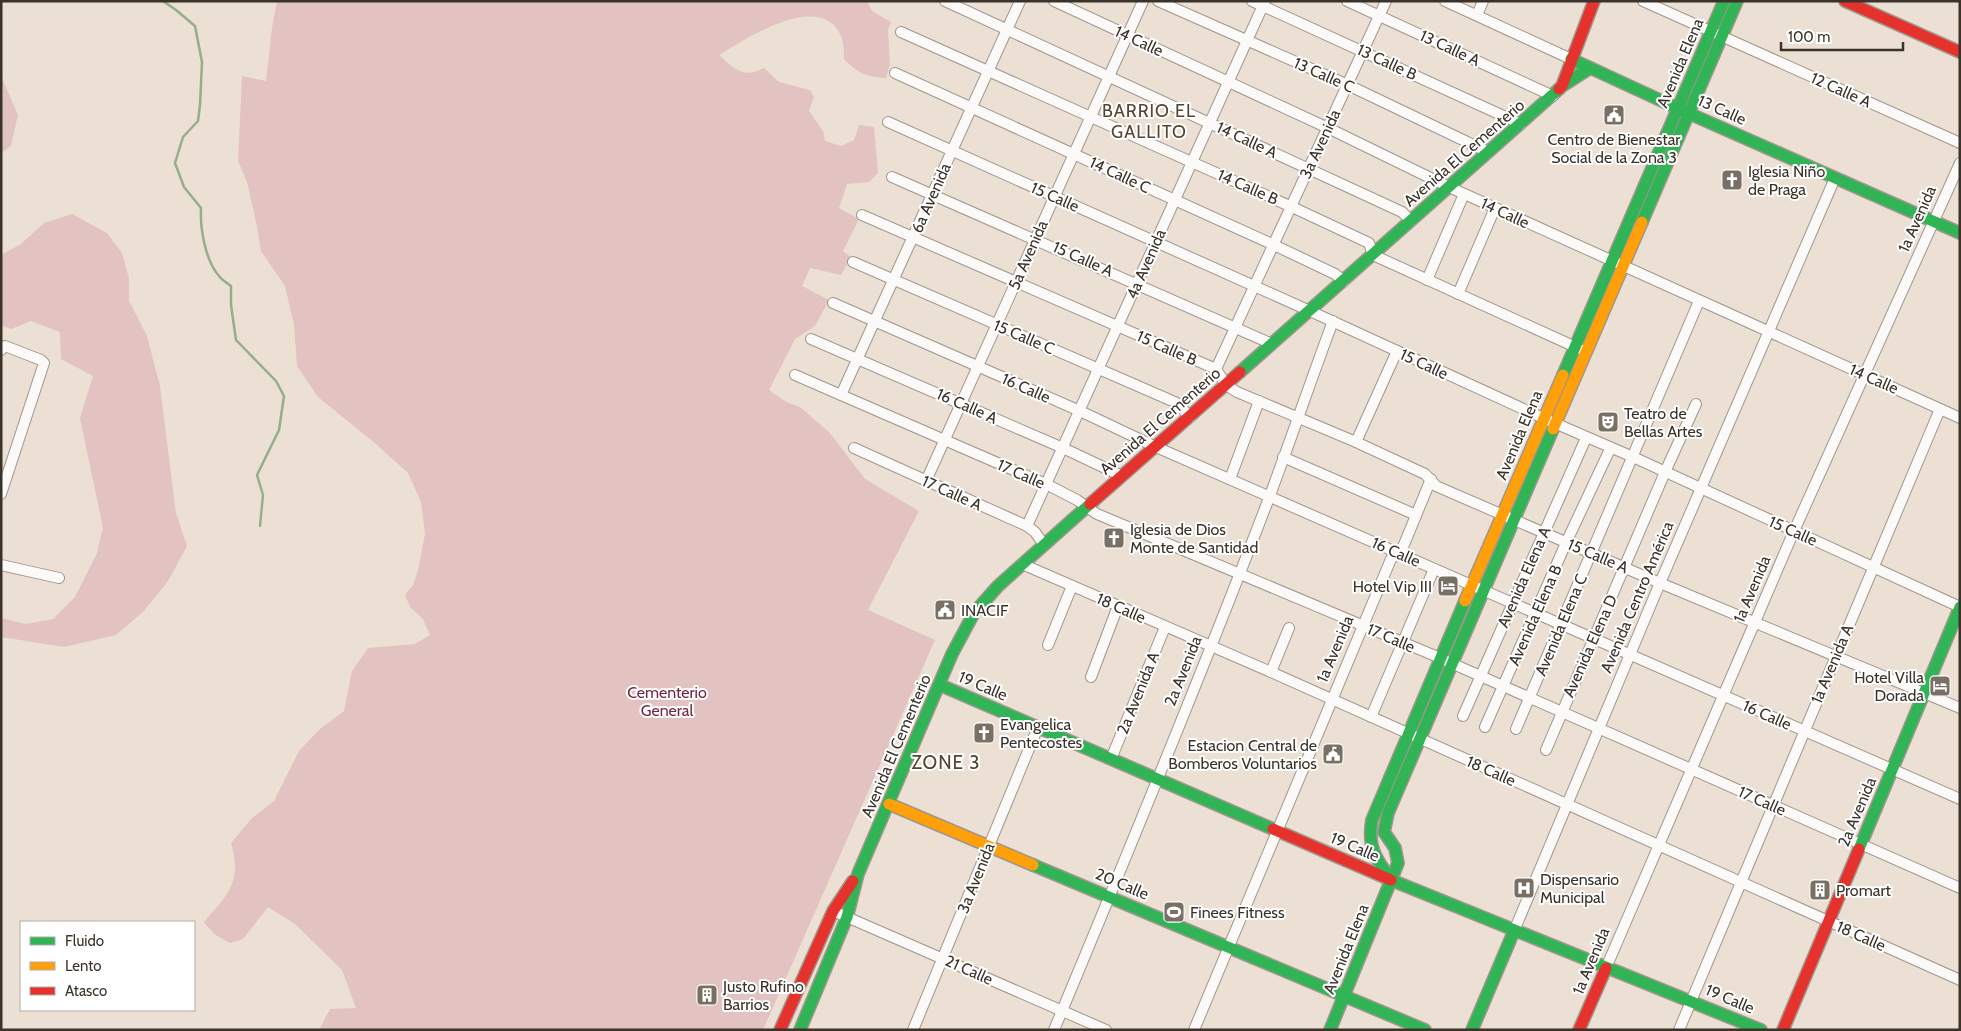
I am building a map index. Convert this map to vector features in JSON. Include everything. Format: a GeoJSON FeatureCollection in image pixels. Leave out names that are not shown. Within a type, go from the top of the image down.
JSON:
{"type":"FeatureCollection","features":[{"type":"Feature","properties":{"kind":"main road"},"geometry":{"type":"LineString","coordinates":[[1571,59],[1594,1]]}},
{"type":"Feature","properties":{"kind":"main road","name":"Avenida Elena"},"geometry":{"type":"LineString","coordinates":[[1716,34],[1724,1]]}},
{"type":"Feature","properties":{"kind":"main road","name":"Avenida Elena"},"geometry":{"type":"LineString","coordinates":[[1508,518],[1543,418],[1623,266],[1683,111],[1716,34],[1737,1]]}},
{"type":"Feature","properties":{"kind":"main road"},"geometry":{"type":"LineString","coordinates":[[1845,1],[1960,52]]}},
{"type":"Feature","properties":{"kind":"main road","name":"13 Calle"},"geometry":{"type":"LineString","coordinates":[[1571,59],[1683,111],[1960,233]]}},
{"type":"Feature","properties":{"kind":"main road","name":"Avenida El Cementerio"},"geometry":{"type":"LineString","coordinates":[[800,1030],[847,917],[858,874],[952,654],[974,613],[998,586],[1022,564],[1488,152],[1554,96],[1562,86],[1571,59]]}},
{"type":"Feature","properties":{"kind":"main road"},"geometry":{"type":"LineString","coordinates":[[1562,86],[1590,68]]}},
{"type":"Feature","properties":{"kind":"main road","name":"Avenida Elena"},"geometry":{"type":"LineString","coordinates":[[1330,1030],[1398,863],[1395,848],[1384,832],[1384,822],[1414,736],[1508,518],[1555,424],[1612,261],[1683,111]]}},
{"type":"Feature","properties":{"kind":"main road","name":"2a Avenida"},"geometry":{"type":"LineString","coordinates":[[1783,1030],[1960,606]]}},
{"type":"Feature","properties":{"kind":"main road","name":"19 Calle"},"geometry":{"type":"LineString","coordinates":[[940,684],[1391,880],[1761,1030]]}},
{"type":"Feature","properties":{"kind":"main road","name":"Avenida Elena"},"geometry":{"type":"LineString","coordinates":[[1391,880],[1373,854],[1370,828],[1376,808],[1414,736]]}},
{"type":"Feature","properties":{"kind":"main road","name":"20 Calle"},"geometry":{"type":"LineString","coordinates":[[889,804],[1425,1030]]}},
{"type":"Feature","properties":{"kind":"main road","name":"Avenida El Cementerio"},"geometry":{"type":"LineString","coordinates":[[780,1030],[833,911],[858,874]]}},
{"type":"Feature","properties":{"kind":"main road","name":"Avenida Centro América"},"geometry":{"type":"LineString","coordinates":[[1472,1030],[1514,931]]}},
{"type":"Feature","properties":{"kind":"main road","name":"1a Avenida"},"geometry":{"type":"LineString","coordinates":[[1579,1030],[1606,968]]}},
{"type":"Feature","properties":{"kind":"street","name":"14 Calle A"},"geometry":{"type":"LineString","coordinates":[[944,1],[1402,212],[1411,221]]}},
{"type":"Feature","properties":{"kind":"street","name":"6a Avenida"},"geometry":{"type":"LineString","coordinates":[[842,395],[1020,1]]}},
{"type":"Feature","properties":{"kind":"street","name":"14 Calle"},"geometry":{"type":"LineString","coordinates":[[1054,1],[1328,128],[1464,194],[1960,418]]}},
{"type":"Feature","properties":{"kind":"street","name":"5a Avenida"},"geometry":{"type":"LineString","coordinates":[[926,481],[1143,1]]}},
{"type":"Feature","properties":{"kind":"street","name":"13 Calle C"},"geometry":{"type":"LineString","coordinates":[[1158,1],[1246,42],[1348,85],[1488,152]]}},
{"type":"Feature","properties":{"kind":"street","name":"13 Calle B"},"geometry":{"type":"LineString","coordinates":[[1252,1],[1264,4],[1521,124]]}},
{"type":"Feature","properties":{"kind":"street","name":"13 Calle A"},"geometry":{"type":"LineString","coordinates":[[1347,1],[1554,96]]}},
{"type":"Feature","properties":{"kind":"street","name":"3a Avenida"},"geometry":{"type":"LineString","coordinates":[[1216,369],[1386,1]]}},
{"type":"Feature","properties":{"kind":"street","name":"13 Calle"},"geometry":{"type":"LineString","coordinates":[[1445,1],[1571,59]]}},
{"type":"Feature","properties":{"kind":"street"},"geometry":{"type":"LineString","coordinates":[[1477,15],[1483,1]]}},
{"type":"Feature","properties":{"kind":"street","name":"12 Calle A"},"geometry":{"type":"LineString","coordinates":[[1643,1],[1960,143]]}},
{"type":"Feature","properties":{"kind":"street","name":"4a Avenida"},"geometry":{"type":"LineString","coordinates":[[1027,526],[1264,4]]}},
{"type":"Feature","properties":{"kind":"street","name":"14 Calle B"},"geometry":{"type":"LineString","coordinates":[[901,32],[1292,207],[1369,243],[1373,255],[1580,349]]}},
{"type":"Feature","properties":{"kind":"street","name":"14 Calle C"},"geometry":{"type":"LineString","coordinates":[[896,73],[1274,245],[1335,274],[1344,281]]}},
{"type":"Feature","properties":{"kind":"street","name":"15 Calle"},"geometry":{"type":"LineString","coordinates":[[888,122],[1333,321],[1555,424],[1960,606]]}},
{"type":"Feature","properties":{"kind":"street","name":"1a Avenida"},"geometry":{"type":"LineString","coordinates":[[1606,968],[1794,531],[1960,163]]}},
{"type":"Feature","properties":{"kind":"street","name":"15 Calle A"},"geometry":{"type":"LineString","coordinates":[[892,177],[1137,283],[1272,344]]}},
{"type":"Feature","properties":{"kind":"street","name":"Avenida Centro América"},"geometry":{"type":"LineString","coordinates":[[1514,931],[1660,583],[1835,178]]}},
{"type":"Feature","properties":{"kind":"street"},"geometry":{"type":"LineString","coordinates":[[1427,280],[1464,194]]}},
{"type":"Feature","properties":{"kind":"street"},"geometry":{"type":"LineString","coordinates":[[1458,294],[1495,208]]}},
{"type":"Feature","properties":{"kind":"street","name":"15 Calle B"},"geometry":{"type":"LineString","coordinates":[[862,215],[1216,369],[1226,385]]}},
{"type":"Feature","properties":{"kind":"street","name":"15 Calle C"},"geometry":{"type":"LineString","coordinates":[[853,262],[1176,403],[1190,417]]}},
{"type":"Feature","properties":{"kind":"street","name":"Avenida Elena C"},"geometry":{"type":"LineString","coordinates":[[1516,729],[1699,300]]}},
{"type":"Feature","properties":{"kind":"street","name":"16 Calle"},"geometry":{"type":"LineString","coordinates":[[833,303],[1960,799]]}},
{"type":"Feature","properties":{"kind":"street","name":"2a Avenida"},"geometry":{"type":"LineString","coordinates":[[1054,1030],[1158,779],[1239,574],[1333,321]]}},
{"type":"Feature","properties":{"kind":"street","name":"16 Calle A"},"geometry":{"type":"LineString","coordinates":[[811,339],[1063,448],[1122,476]]}},
{"type":"Feature","properties":{"kind":"street"},"geometry":{"type":"LineString","coordinates":[[1,494],[44,363],[41,360],[3,348]]}},
{"type":"Feature","properties":{"kind":"street"},"geometry":{"type":"LineString","coordinates":[[1356,442],[1397,352]]}},
{"type":"Feature","properties":{"kind":"street","name":"17 Calle"},"geometry":{"type":"LineString","coordinates":[[796,375],[1046,484],[1077,500],[1097,514],[1446,661],[1960,888]]}},
{"type":"Feature","properties":{"kind":"street"},"geometry":{"type":"LineString","coordinates":[[1226,385],[1425,474],[1436,486],[1508,518]]}},
{"type":"Feature","properties":{"kind":"street"},"geometry":{"type":"LineString","coordinates":[[1230,479],[1259,401]]}},
{"type":"Feature","properties":{"kind":"street","name":"Avenida Elena D"},"geometry":{"type":"LineString","coordinates":[[1546,750],[1696,404]]}},
{"type":"Feature","properties":{"kind":"street","name":"1a Avenida A"},"geometry":{"type":"LineString","coordinates":[[1679,1030],[1803,731],[1940,409]]}},
{"type":"Feature","properties":{"kind":"street","name":"Avenida Elena A"},"geometry":{"type":"LineString","coordinates":[[1463,716],[1586,438]]}},
{"type":"Feature","properties":{"kind":"street","name":"17 Calle A"},"geometry":{"type":"LineString","coordinates":[[854,448],[1027,526],[1036,532],[1044,545]]}},
{"type":"Feature","properties":{"kind":"street","name":"Avenida Elena B"},"geometry":{"type":"LineString","coordinates":[[1485,727],[1566,543],[1610,449]]}},
{"type":"Feature","properties":{"kind":"street"},"geometry":{"type":"LineString","coordinates":[[1283,458],[1416,515]]}},
{"type":"Feature","properties":{"kind":"street","name":"1a Avenida"},"geometry":{"type":"LineString","coordinates":[[1194,1030],[1391,559],[1403,547],[1431,479]]}},
{"type":"Feature","properties":{"kind":"street","name":"15 Calle A"},"geometry":{"type":"LineString","coordinates":[[1508,518],[1960,708]]}},
{"type":"Feature","properties":{"kind":"street","name":"18 Calle"},"geometry":{"type":"LineString","coordinates":[[1022,564],[1271,672],[1960,980]]}},
{"type":"Feature","properties":{"kind":"street"},"geometry":{"type":"LineString","coordinates":[[1,565],[59,578]]}},
{"type":"Feature","properties":{"kind":"street"},"geometry":{"type":"LineString","coordinates":[[1371,717],[1434,569]]}},
{"type":"Feature","properties":{"kind":"street"},"geometry":{"type":"LineString","coordinates":[[1048,645],[1072,586]]}},
{"type":"Feature","properties":{"kind":"street"},"geometry":{"type":"LineString","coordinates":[[1091,677],[1118,606]]}},
{"type":"Feature","properties":{"kind":"street","name":"2a Avenida A"},"geometry":{"type":"LineString","coordinates":[[1111,759],[1165,627]]}},
{"type":"Feature","properties":{"kind":"street"},"geometry":{"type":"LineString","coordinates":[[1271,672],[1289,628]]}},
{"type":"Feature","properties":{"kind":"street","name":"3a Avenida"},"geometry":{"type":"LineString","coordinates":[[913,1030],[1038,727]]}},
{"type":"Feature","properties":{"kind":"street","name":"21 Calle"},"geometry":{"type":"LineString","coordinates":[[833,911],[1106,1030]]}},
{"type":"Feature","properties":{"kind":"green space","name":"Cementerio General"},"geometry":{"type":"Polygon","coordinates":[[[277,1],[867,1],[872,11],[891,22],[888,30],[890,64],[886,78],[873,77],[858,71],[849,64],[844,59],[841,36],[833,24],[821,18],[807,16],[775,24],[719,55],[740,71],[751,73],[764,68],[779,82],[810,90],[814,97],[809,111],[823,131],[825,141],[841,146],[854,140],[859,125],[874,127],[878,173],[869,182],[847,184],[839,208],[859,219],[843,251],[851,257],[841,275],[810,268],[802,286],[829,300],[815,326],[795,339],[769,390],[786,402],[800,407],[830,433],[865,479],[919,511],[868,610],[935,640],[763,1030],[319,1030],[330,1009],[356,1008],[342,970],[295,924],[268,907],[243,939],[230,943],[214,934],[204,922],[231,886],[235,868],[231,843],[252,818],[274,801],[299,751],[320,729],[344,711],[352,671],[368,648],[415,644],[430,635],[423,619],[410,607],[405,595],[413,585],[418,571],[425,534],[421,502],[408,473],[376,444],[318,397],[297,366],[294,325],[285,286],[261,251],[247,182],[238,161],[242,76],[266,81],[277,1]]]}},
{"type":"Feature","properties":{"kind":"green space"},"geometry":{"type":"Polygon","coordinates":[[[1,76],[18,115],[11,146],[1,153],[1,76]]]}},
{"type":"Feature","properties":{"kind":"green space"},"geometry":{"type":"Polygon","coordinates":[[[72,214],[107,233],[122,253],[129,279],[129,301],[147,336],[160,386],[176,513],[187,546],[168,581],[143,612],[116,635],[64,647],[1,637],[1,618],[26,624],[53,619],[75,597],[97,553],[103,528],[80,418],[93,376],[61,359],[60,332],[31,321],[11,329],[1,325],[1,255],[21,244],[44,223],[72,214]]]}},
{"type":"Feature","properties":{"kind":"waterway"},"geometry":{"type":"LineString","coordinates":[[163,1],[195,26],[202,62],[198,121],[183,137],[175,163],[184,187],[201,208],[201,225],[210,261],[220,277],[231,286],[231,305],[236,340],[276,381],[284,396],[279,430],[257,475],[263,495],[260,526]]}},
{"type":"Feature","properties":{"kind":"traffic: fast"},"geometry":{"type":"LineString","coordinates":[[1563,375],[1724,1]]}},
{"type":"Feature","properties":{"kind":"traffic: fast"},"geometry":{"type":"LineString","coordinates":[[1642,222],[1737,1]]}},
{"type":"Feature","properties":{"kind":"traffic: fast"},"geometry":{"type":"LineString","coordinates":[[1571,59],[1688,113],[1960,233]]}},
{"type":"Feature","properties":{"kind":"traffic: fast"},"geometry":{"type":"LineString","coordinates":[[1562,86],[1590,68]]}},
{"type":"Feature","properties":{"kind":"traffic: fast"},"geometry":{"type":"LineString","coordinates":[[1240,372],[1559,89]]}},
{"type":"Feature","properties":{"kind":"traffic: fast"},"geometry":{"type":"LineString","coordinates":[[1330,1030],[1398,863],[1395,848],[1384,832],[1388,813],[1553,429]]}},
{"type":"Feature","properties":{"kind":"traffic: fast"},"geometry":{"type":"LineString","coordinates":[[800,1030],[847,917],[858,874],[952,654],[974,613],[998,586],[1090,504]]}},
{"type":"Feature","properties":{"kind":"traffic: fast"},"geometry":{"type":"LineString","coordinates":[[1391,880],[1374,852],[1371,838],[1372,820],[1465,601]]}},
{"type":"Feature","properties":{"kind":"traffic: fast"},"geometry":{"type":"LineString","coordinates":[[1859,849],[1960,607]]}},
{"type":"Feature","properties":{"kind":"traffic: fast"},"geometry":{"type":"LineString","coordinates":[[940,685],[1273,829]]}},
{"type":"Feature","properties":{"kind":"traffic: fast"},"geometry":{"type":"LineString","coordinates":[[1033,865],[1425,1030]]}},
{"type":"Feature","properties":{"kind":"traffic: fast"},"geometry":{"type":"LineString","coordinates":[[1391,880],[1761,1030]]}},
{"type":"Feature","properties":{"kind":"traffic: fast"},"geometry":{"type":"LineString","coordinates":[[1472,1030],[1514,931]]}},
{"type":"Feature","properties":{"kind":"traffic: slow"},"geometry":{"type":"LineString","coordinates":[[1553,429],[1642,222]]}},
{"type":"Feature","properties":{"kind":"traffic: slow"},"geometry":{"type":"LineString","coordinates":[[1465,601],[1563,375]]}},
{"type":"Feature","properties":{"kind":"traffic: slow"},"geometry":{"type":"LineString","coordinates":[[889,804],[1033,865]]}},
{"type":"Feature","properties":{"kind":"traffic: jam"},"geometry":{"type":"LineString","coordinates":[[1559,89],[1562,86],[1594,1]]}},
{"type":"Feature","properties":{"kind":"traffic: jam"},"geometry":{"type":"LineString","coordinates":[[1845,1],[1960,52]]}},
{"type":"Feature","properties":{"kind":"traffic: jam"},"geometry":{"type":"LineString","coordinates":[[1090,504],[1240,372]]}},
{"type":"Feature","properties":{"kind":"traffic: jam"},"geometry":{"type":"LineString","coordinates":[[1273,829],[1391,880]]}},
{"type":"Feature","properties":{"kind":"traffic: jam"},"geometry":{"type":"LineString","coordinates":[[1783,1030],[1859,849]]}},
{"type":"Feature","properties":{"kind":"traffic: jam"},"geometry":{"type":"LineString","coordinates":[[780,1030],[833,911],[853,881]]}},
{"type":"Feature","properties":{"kind":"traffic: jam"},"geometry":{"type":"LineString","coordinates":[[1579,1030],[1606,968]]}},
{"type":"Feature","properties":{"kind":"place","name":"Centro de Bienestar Social de la Zona 3"},"geometry":{"type":"Point","coordinates":[1614,115]}},
{"type":"Feature","properties":{"kind":"place","name":"Iglesia Niño de Praga"},"geometry":{"type":"Point","coordinates":[1732,180]}},
{"type":"Feature","properties":{"kind":"place","name":"Teatro de Bellas Artes"},"geometry":{"type":"Point","coordinates":[1608,422]}},
{"type":"Feature","properties":{"kind":"place","name":"Iglesia de Dios Monte de Santidad"},"geometry":{"type":"Point","coordinates":[1114,538]}},
{"type":"Feature","properties":{"kind":"place","name":"Hotel Vip III"},"geometry":{"type":"Point","coordinates":[1448,586]}},
{"type":"Feature","properties":{"kind":"place","name":"INACIF"},"geometry":{"type":"Point","coordinates":[945,610]}},
{"type":"Feature","properties":{"kind":"place","name":"Hotel Villa Dorada"},"geometry":{"type":"Point","coordinates":[1940,686]}},
{"type":"Feature","properties":{"kind":"place","name":"Evangelica Pentecostes"},"geometry":{"type":"Point","coordinates":[984,733]}},
{"type":"Feature","properties":{"kind":"place","name":"Estacion Central de Bomberos Voluntarios"},"geometry":{"type":"Point","coordinates":[1333,754]}},
{"type":"Feature","properties":{"kind":"place","name":"Dispensario Municipal"},"geometry":{"type":"Point","coordinates":[1524,888]}},
{"type":"Feature","properties":{"kind":"place","name":"Promart"},"geometry":{"type":"Point","coordinates":[1820,890]}},
{"type":"Feature","properties":{"kind":"place","name":"Finees Fitness"},"geometry":{"type":"Point","coordinates":[1174,912]}},
{"type":"Feature","properties":{"kind":"place","name":"Justo Rufino Barrios"},"geometry":{"type":"Point","coordinates":[707,995]}},
{"type":"Feature","properties":{"kind":"district","name":"BARRIO EL GALLITO"},"geometry":{"type":"Point","coordinates":[1149,121]}},
{"type":"Feature","properties":{"kind":"district","name":"ZONE 3"},"geometry":{"type":"Point","coordinates":[946,762]}}]}
